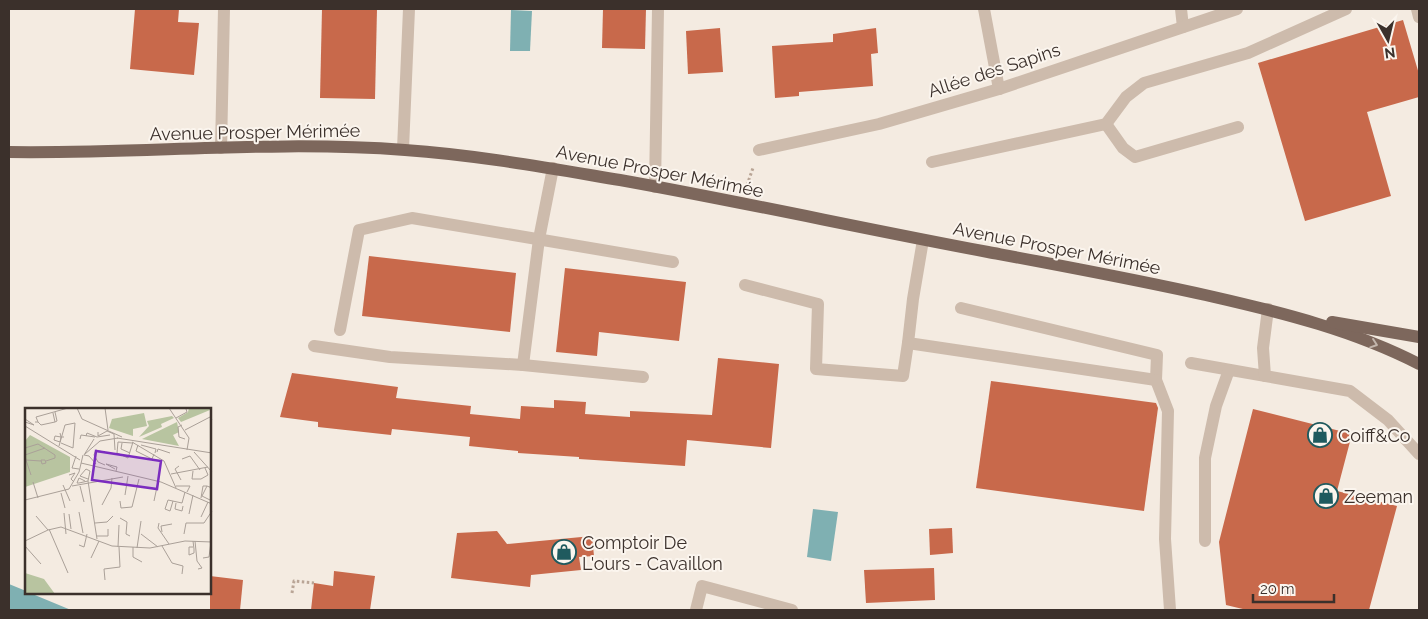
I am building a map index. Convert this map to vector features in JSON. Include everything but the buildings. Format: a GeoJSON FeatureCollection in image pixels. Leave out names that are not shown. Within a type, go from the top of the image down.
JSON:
{"type":"FeatureCollection","features":[{"type":"Feature","properties":{"kind":"main road","name":"Avenue Prosper Mérimée"},"geometry":{"type":"LineString","coordinates":[[9,152],[58,153],[328,146],[469,156],[553,168],[1153,283],[1268,309],[1295,316],[1392,350],[1419,364]]}},
{"type":"Feature","properties":{"kind":"main road","name":"Avenue Prosper Mérimée"},"geometry":{"type":"LineString","coordinates":[[1295,316],[1419,337]]}},
{"type":"Feature","properties":{"kind":"street"},"geometry":{"type":"LineString","coordinates":[[221,148],[224,9]]}},
{"type":"Feature","properties":{"kind":"street"},"geometry":{"type":"LineString","coordinates":[[403,150],[409,9]]}},
{"type":"Feature","properties":{"kind":"street"},"geometry":{"type":"LineString","coordinates":[[655,187],[658,9]]}},
{"type":"Feature","properties":{"kind":"street"},"geometry":{"type":"LineString","coordinates":[[984,9],[999,89]]}},
{"type":"Feature","properties":{"kind":"street"},"geometry":{"type":"LineString","coordinates":[[1181,9],[1183,26]]}},
{"type":"Feature","properties":{"kind":"street","name":"Allée des Sapins"},"geometry":{"type":"LineString","coordinates":[[759,150],[880,124],[999,89],[1236,9]]}},
{"type":"Feature","properties":{"kind":"street"},"geometry":{"type":"LineString","coordinates":[[932,162],[1106,124],[1126,97],[1144,84],[1248,53],[1346,9]]}},
{"type":"Feature","properties":{"kind":"street"},"geometry":{"type":"LineString","coordinates":[[1417,9],[1419,16]]}},
{"type":"Feature","properties":{"kind":"street"},"geometry":{"type":"LineString","coordinates":[[1106,124],[1123,148],[1135,157],[1238,127]]}},
{"type":"Feature","properties":{"kind":"street"},"geometry":{"type":"LineString","coordinates":[[523,365],[539,239],[553,168]]}},
{"type":"Feature","properties":{"kind":"street"},"geometry":{"type":"LineString","coordinates":[[340,330],[359,230],[412,218],[673,262]]}},
{"type":"Feature","properties":{"kind":"street"},"geometry":{"type":"LineString","coordinates":[[745,285],[818,304],[816,369],[903,376],[923,240]]}},
{"type":"Feature","properties":{"kind":"street"},"geometry":{"type":"LineString","coordinates":[[961,308],[1157,354],[1156,380],[1168,411],[1165,539],[1170,610]]}},
{"type":"Feature","properties":{"kind":"street"},"geometry":{"type":"LineString","coordinates":[[1266,376],[1262,348],[1268,309]]}},
{"type":"Feature","properties":{"kind":"street"},"geometry":{"type":"LineString","coordinates":[[908,343],[1156,380]]}},
{"type":"Feature","properties":{"kind":"street"},"geometry":{"type":"LineString","coordinates":[[314,346],[390,357],[523,365],[643,377]]}},
{"type":"Feature","properties":{"kind":"street"},"geometry":{"type":"LineString","coordinates":[[1191,364],[1350,391],[1388,420],[1419,454]]}},
{"type":"Feature","properties":{"kind":"street"},"geometry":{"type":"LineString","coordinates":[[1205,541],[1205,458],[1216,406],[1229,370]]}},
{"type":"Feature","properties":{"kind":"street"},"geometry":{"type":"LineString","coordinates":[[696,610],[702,586],[792,610]]}},
{"type":"Feature","properties":{"kind":"path"},"geometry":{"type":"LineString","coordinates":[[742,204],[759,150]]}},
{"type":"Feature","properties":{"kind":"path"},"geometry":{"type":"LineString","coordinates":[[292,593],[294,581],[314,583]]}},
{"type":"Feature","properties":{"kind":"water"},"geometry":{"type":"Polygon","coordinates":[[[511,10],[532,11],[530,51],[510,51],[511,10]]]}},
{"type":"Feature","properties":{"kind":"water"},"geometry":{"type":"Polygon","coordinates":[[[813,509],[838,512],[831,561],[807,557],[813,509]]]}},
{"type":"Feature","properties":{"kind":"water"},"geometry":{"type":"Polygon","coordinates":[[[9,584],[25,591],[25,594],[32,594],[71,610],[9,610],[9,584]]]}},
{"type":"Feature","properties":{"kind":"place","name":"Coiff&Co"},"geometry":{"type":"Point","coordinates":[1320,435]}},
{"type":"Feature","properties":{"kind":"place","name":"Zeeman"},"geometry":{"type":"Point","coordinates":[1326,496]}},
{"type":"Feature","properties":{"kind":"place","name":"Comptoir De L'ours - Cavaillon"},"geometry":{"type":"Point","coordinates":[564,552]}}]}
